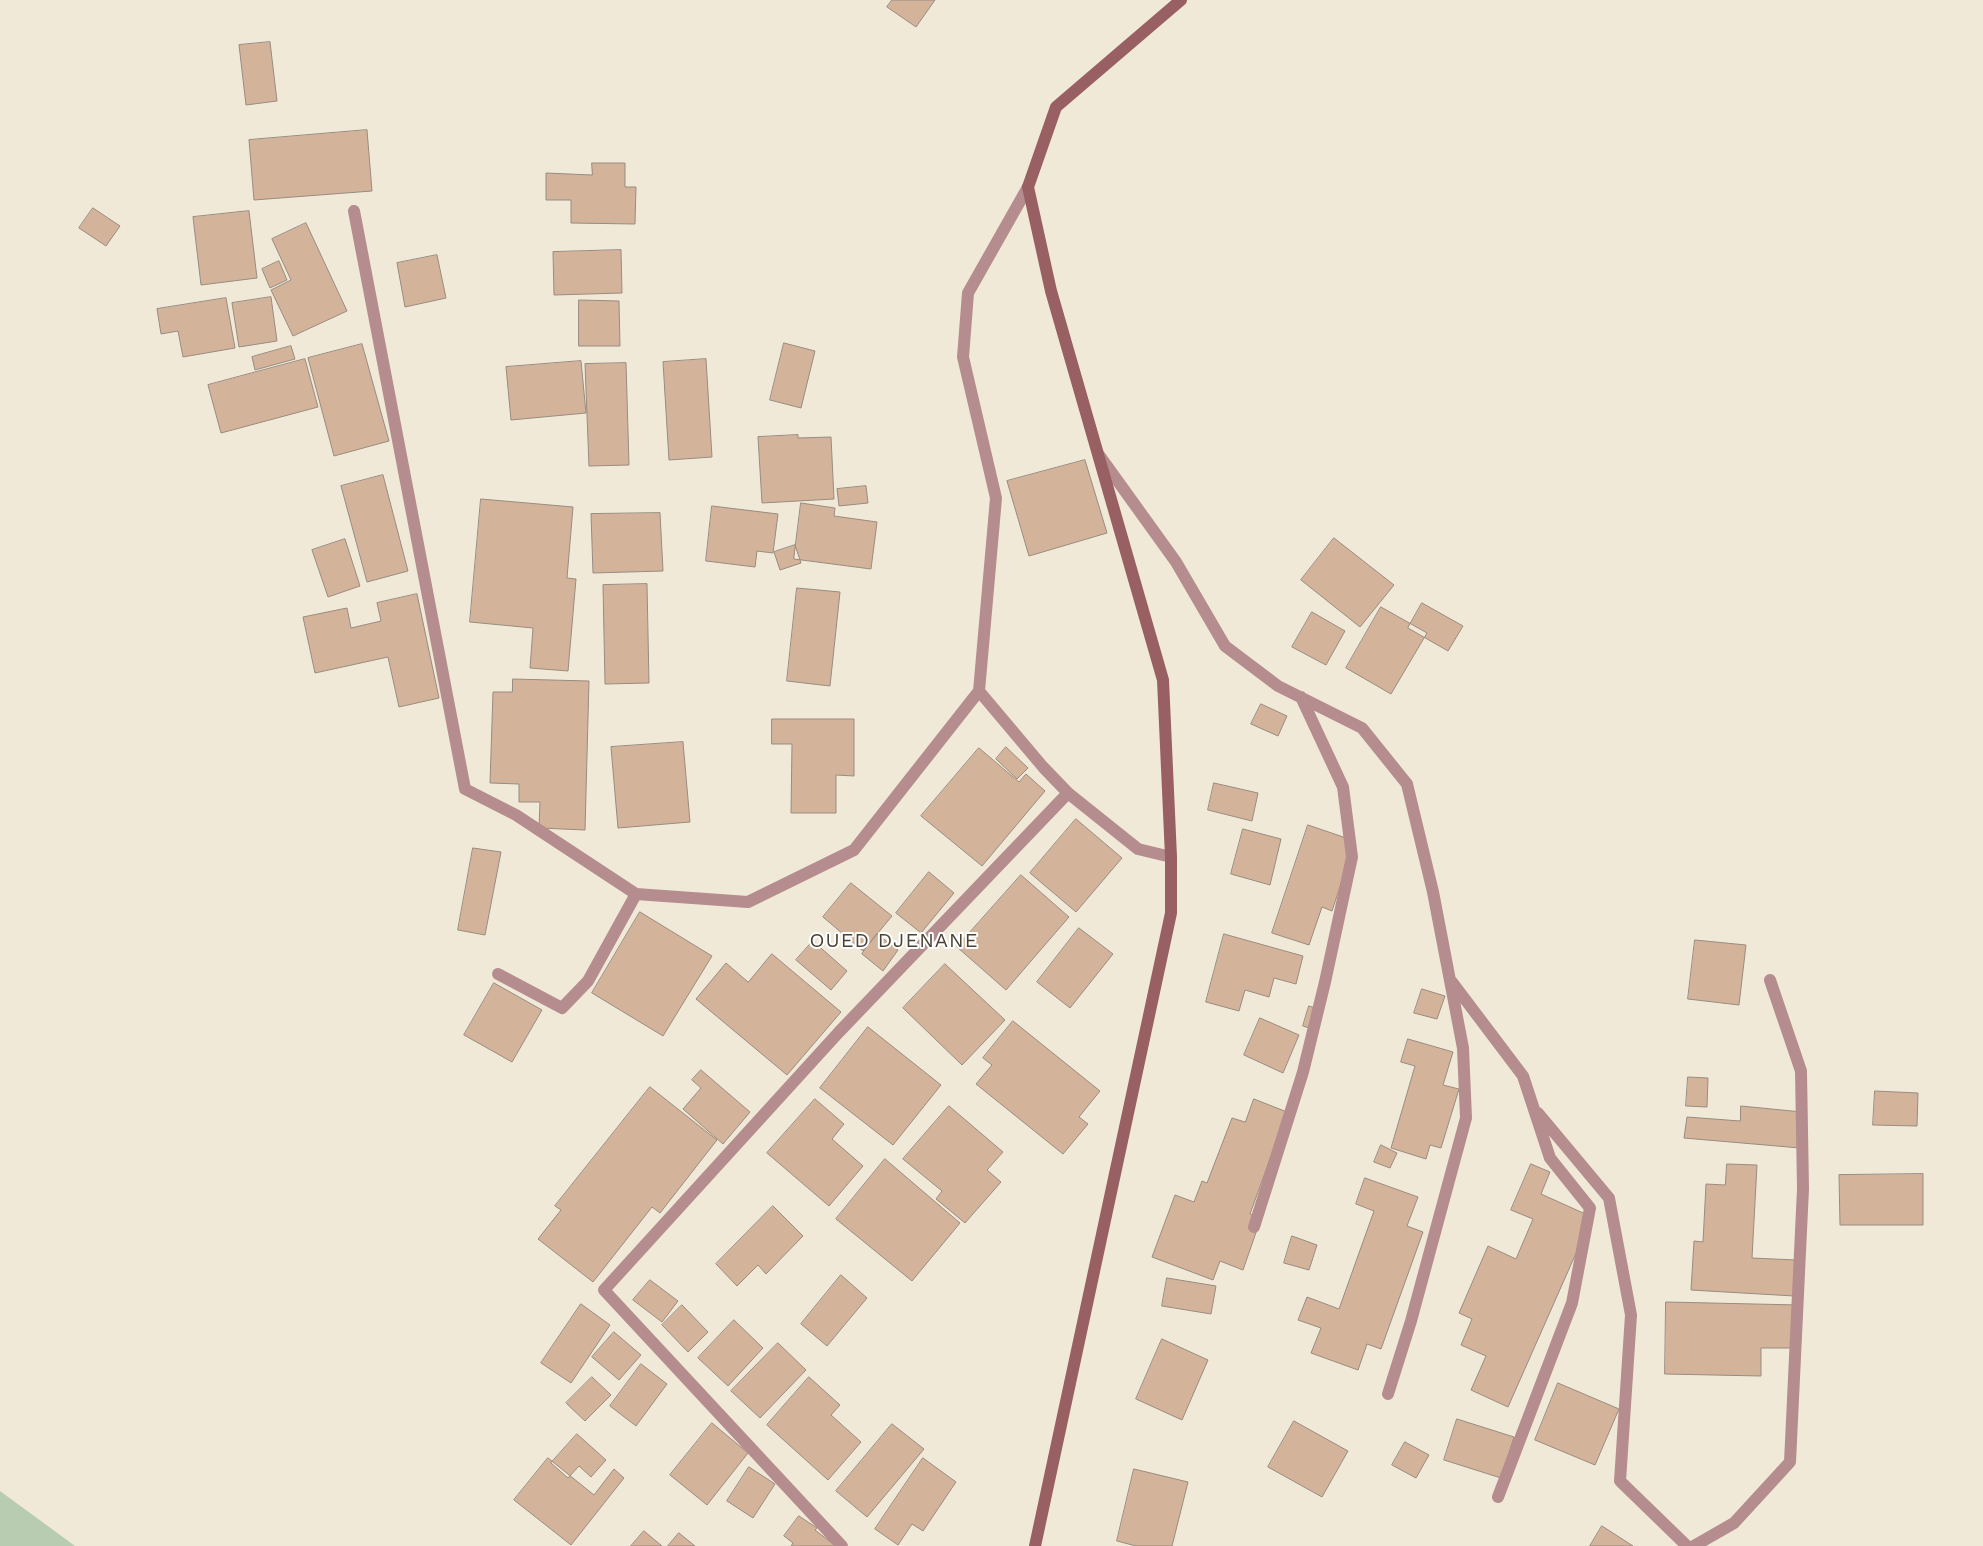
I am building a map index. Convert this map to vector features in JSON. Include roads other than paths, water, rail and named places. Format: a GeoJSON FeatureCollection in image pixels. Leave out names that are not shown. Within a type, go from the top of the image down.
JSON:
{"type":"FeatureCollection","features":[{"type":"Feature","properties":{"kind":"main road"},"geometry":{"type":"LineString","coordinates":[[1035,1546],[1171,913],[1171,857],[1163,680],[1051,291],[1028,187],[1056,107],[1181,0]]}},
{"type":"Feature","properties":{"kind":"street"},"geometry":{"type":"LineString","coordinates":[[354,211],[465,789],[516,815],[636,894],[748,902],[854,850],[979,691],[996,498],[963,357],[968,293],[1028,187]]}},
{"type":"Feature","properties":{"kind":"street"},"geometry":{"type":"LineString","coordinates":[[1097,453],[1176,562],[1225,646],[1278,686],[1362,728],[1407,784],[1433,892],[1464,1048],[1466,1118],[1388,1394]]}},
{"type":"Feature","properties":{"kind":"street"},"geometry":{"type":"LineString","coordinates":[[979,691],[1043,767],[1068,793],[1138,849],[1171,857]]}},
{"type":"Feature","properties":{"kind":"street"},"geometry":{"type":"LineString","coordinates":[[1254,1227],[1303,1072],[1352,857],[1343,787],[1301,697]]}},
{"type":"Feature","properties":{"kind":"street"},"geometry":{"type":"LineString","coordinates":[[842,1546],[604,1290],[839,1032],[1068,793]]}},
{"type":"Feature","properties":{"kind":"street"},"geometry":{"type":"LineString","coordinates":[[498,974],[562,1008],[588,981],[636,894]]}},
{"type":"Feature","properties":{"kind":"street"},"geometry":{"type":"LineString","coordinates":[[1449,978],[1524,1076],[1550,1158],[1590,1208],[1572,1303],[1498,1497]]}},
{"type":"Feature","properties":{"kind":"street"},"geometry":{"type":"LineString","coordinates":[[1694,1546],[1734,1523],[1790,1462],[1803,1190],[1802,1071],[1770,980]]}},
{"type":"Feature","properties":{"kind":"street"},"geometry":{"type":"LineString","coordinates":[[1534,1108],[1608,1198],[1631,1315],[1620,1481],[1687,1546]]}},
{"type":"Feature","properties":{"kind":"district","name":"OUED DJENANE"},"geometry":{"type":"Point","coordinates":[894,941]}}]}
